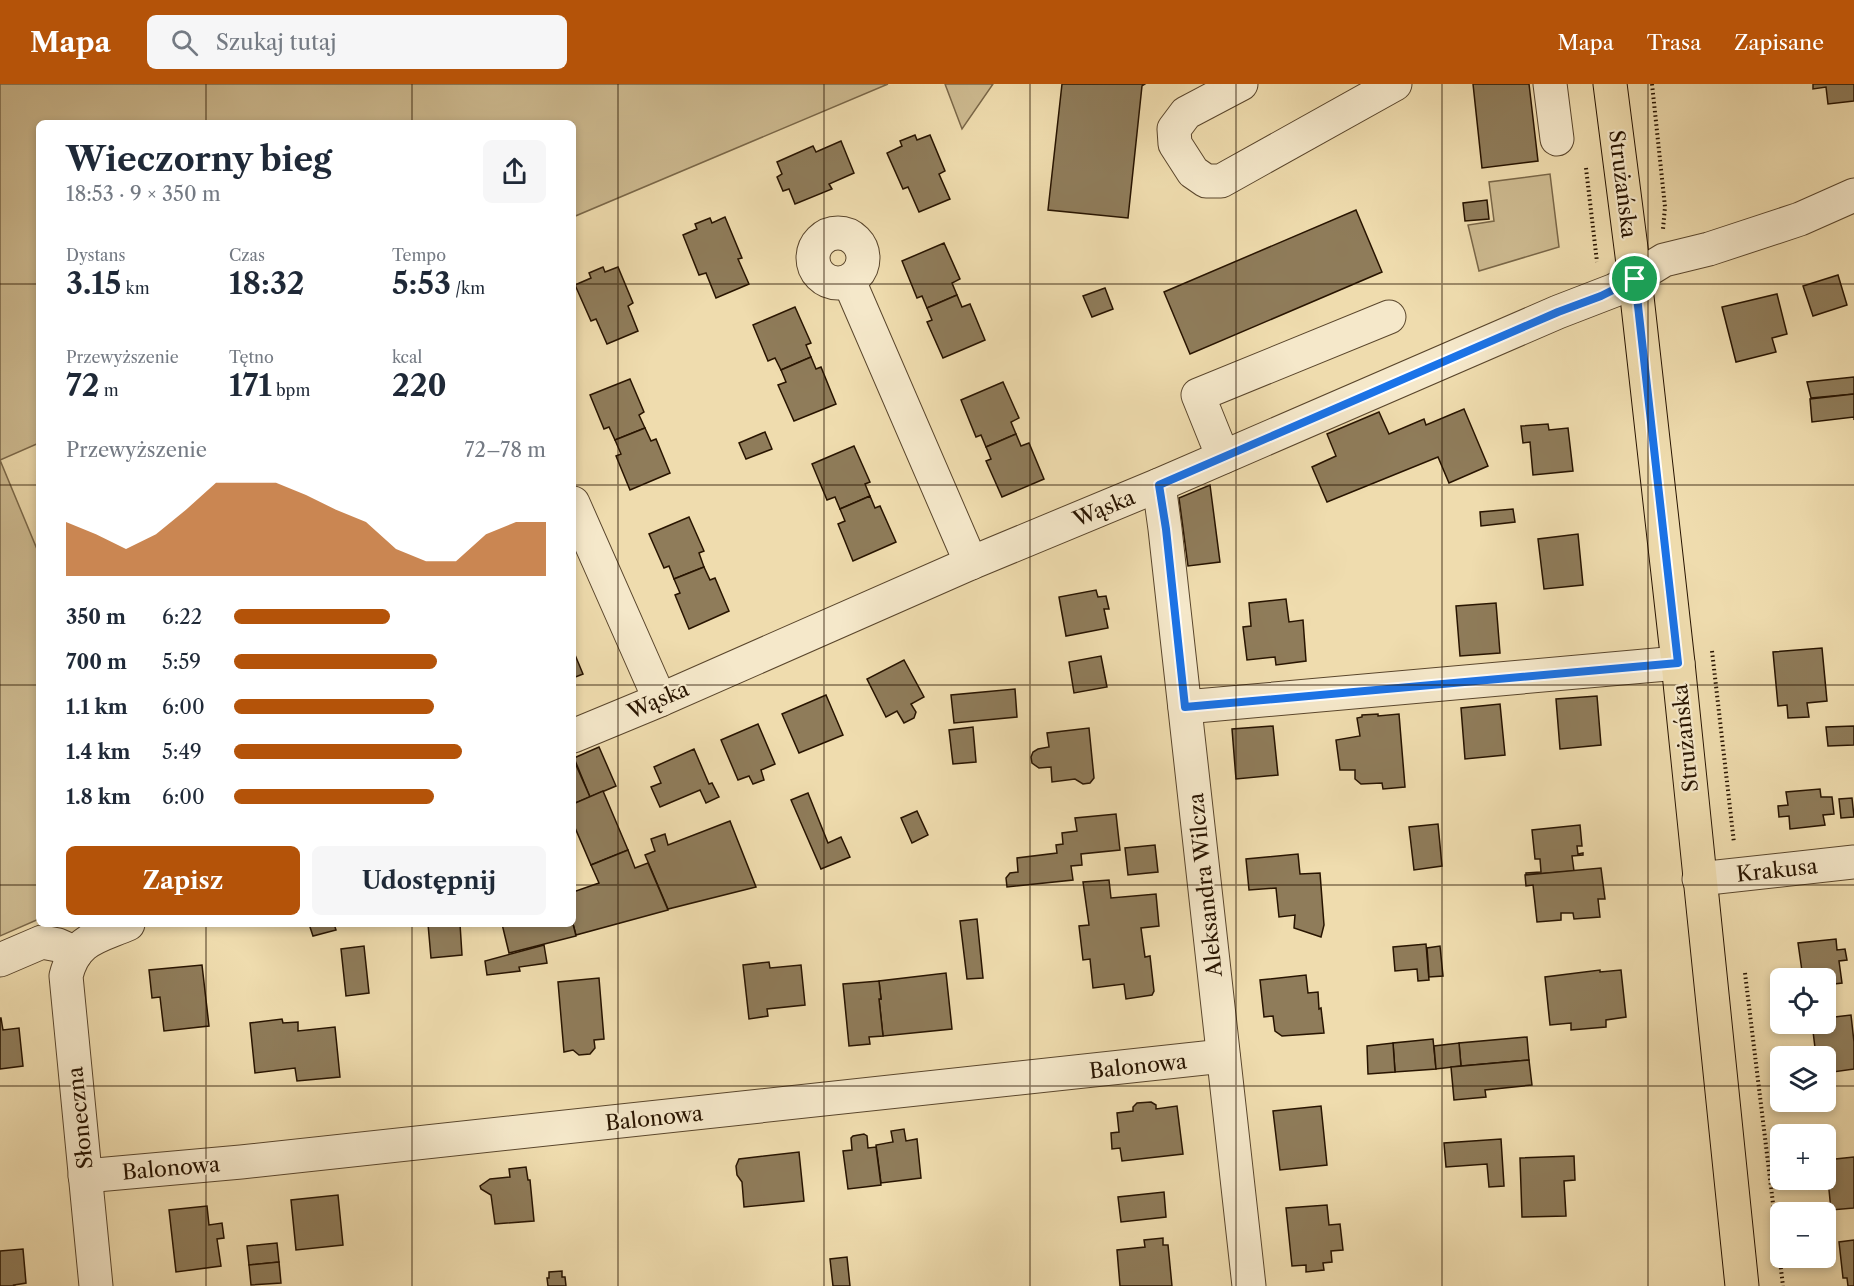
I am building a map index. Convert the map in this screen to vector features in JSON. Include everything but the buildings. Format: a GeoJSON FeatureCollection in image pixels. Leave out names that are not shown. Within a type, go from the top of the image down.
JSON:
{"type":"FeatureCollection","features":[{"type":"Feature","properties":{"kind":"main road","name":"Strużańska"},"geometry":{"type":"LineString","coordinates":[[1610,84],[1635,279],[1678,663],[1742,1286]]}},
{"type":"Feature","properties":{"kind":"street"},"geometry":{"type":"LineString","coordinates":[[1240,84],[1186,113],[1174,129],[1175,144],[1193,172],[1206,182],[1221,181],[1395,84]]}},
{"type":"Feature","properties":{"kind":"street"},"geometry":{"type":"LineString","coordinates":[[1550,84],[1557,139]]}},
{"type":"Feature","properties":{"kind":"street","name":"Wąska"},"geometry":{"type":"LineString","coordinates":[[576,735],[971,563],[1159,485],[1558,312],[1601,296],[1635,279],[1664,260],[1709,249],[1800,219],[1854,195]]}},
{"type":"Feature","properties":{"kind":"street"},"geometry":{"type":"LineString","coordinates":[[849,281],[971,563]]}},
{"type":"Feature","properties":{"kind":"street"},"geometry":{"type":"LineString","coordinates":[[1223,457],[1198,395],[1389,316]]}},
{"type":"Feature","properties":{"kind":"street","name":"Aleksandra Wilcza"},"geometry":{"type":"LineString","coordinates":[[1159,485],[1166,529],[1249,1286]]}},
{"type":"Feature","properties":{"kind":"street"},"geometry":{"type":"LineString","coordinates":[[576,509],[660,700]]}},
{"type":"Feature","properties":{"kind":"street"},"geometry":{"type":"LineString","coordinates":[[1185,707],[1678,663]]}},
{"type":"Feature","properties":{"kind":"street","name":"Krakusa"},"geometry":{"type":"LineString","coordinates":[[1700,879],[1854,862]]}},
{"type":"Feature","properties":{"kind":"street"},"geometry":{"type":"LineString","coordinates":[[0,960],[42,942],[58,945],[76,953],[88,941],[121,927]]}},
{"type":"Feature","properties":{"kind":"street","name":"Słoneczna"},"geometry":{"type":"LineString","coordinates":[[76,953],[66,976],[96,1286]]}},
{"type":"Feature","properties":{"kind":"street","name":"Balonowa"},"geometry":{"type":"LineString","coordinates":[[85,1176],[253,1161],[1223,1056]]}},
{"type":"Feature","properties":{"kind":"shaded area"},"geometry":{"type":"Polygon","coordinates":[[[0,84],[888,84],[576,216],[576,120],[36,120],[36,444],[0,460],[0,84]]]}},
{"type":"Feature","properties":{"kind":"shaded area"},"geometry":{"type":"Polygon","coordinates":[[[945,84],[993,84],[962,129],[945,84]]]}},
{"type":"Feature","properties":{"kind":"shaded area"},"geometry":{"type":"Polygon","coordinates":[[[1550,174],[1559,247],[1479,271],[1468,225],[1494,221],[1489,182],[1550,174]]]}},
{"type":"Feature","properties":{"kind":"shaded area"},"geometry":{"type":"Polygon","coordinates":[[[0,460],[36,547],[36,920],[0,936],[0,460]]]}},
{"type":"Feature","properties":{"kind":"route"},"geometry":{"type":"LineString","coordinates":[[1635,279],[1678,663],[1185,707],[1166,529],[1159,485],[1558,312],[1615,290],[1635,279]]}}]}
